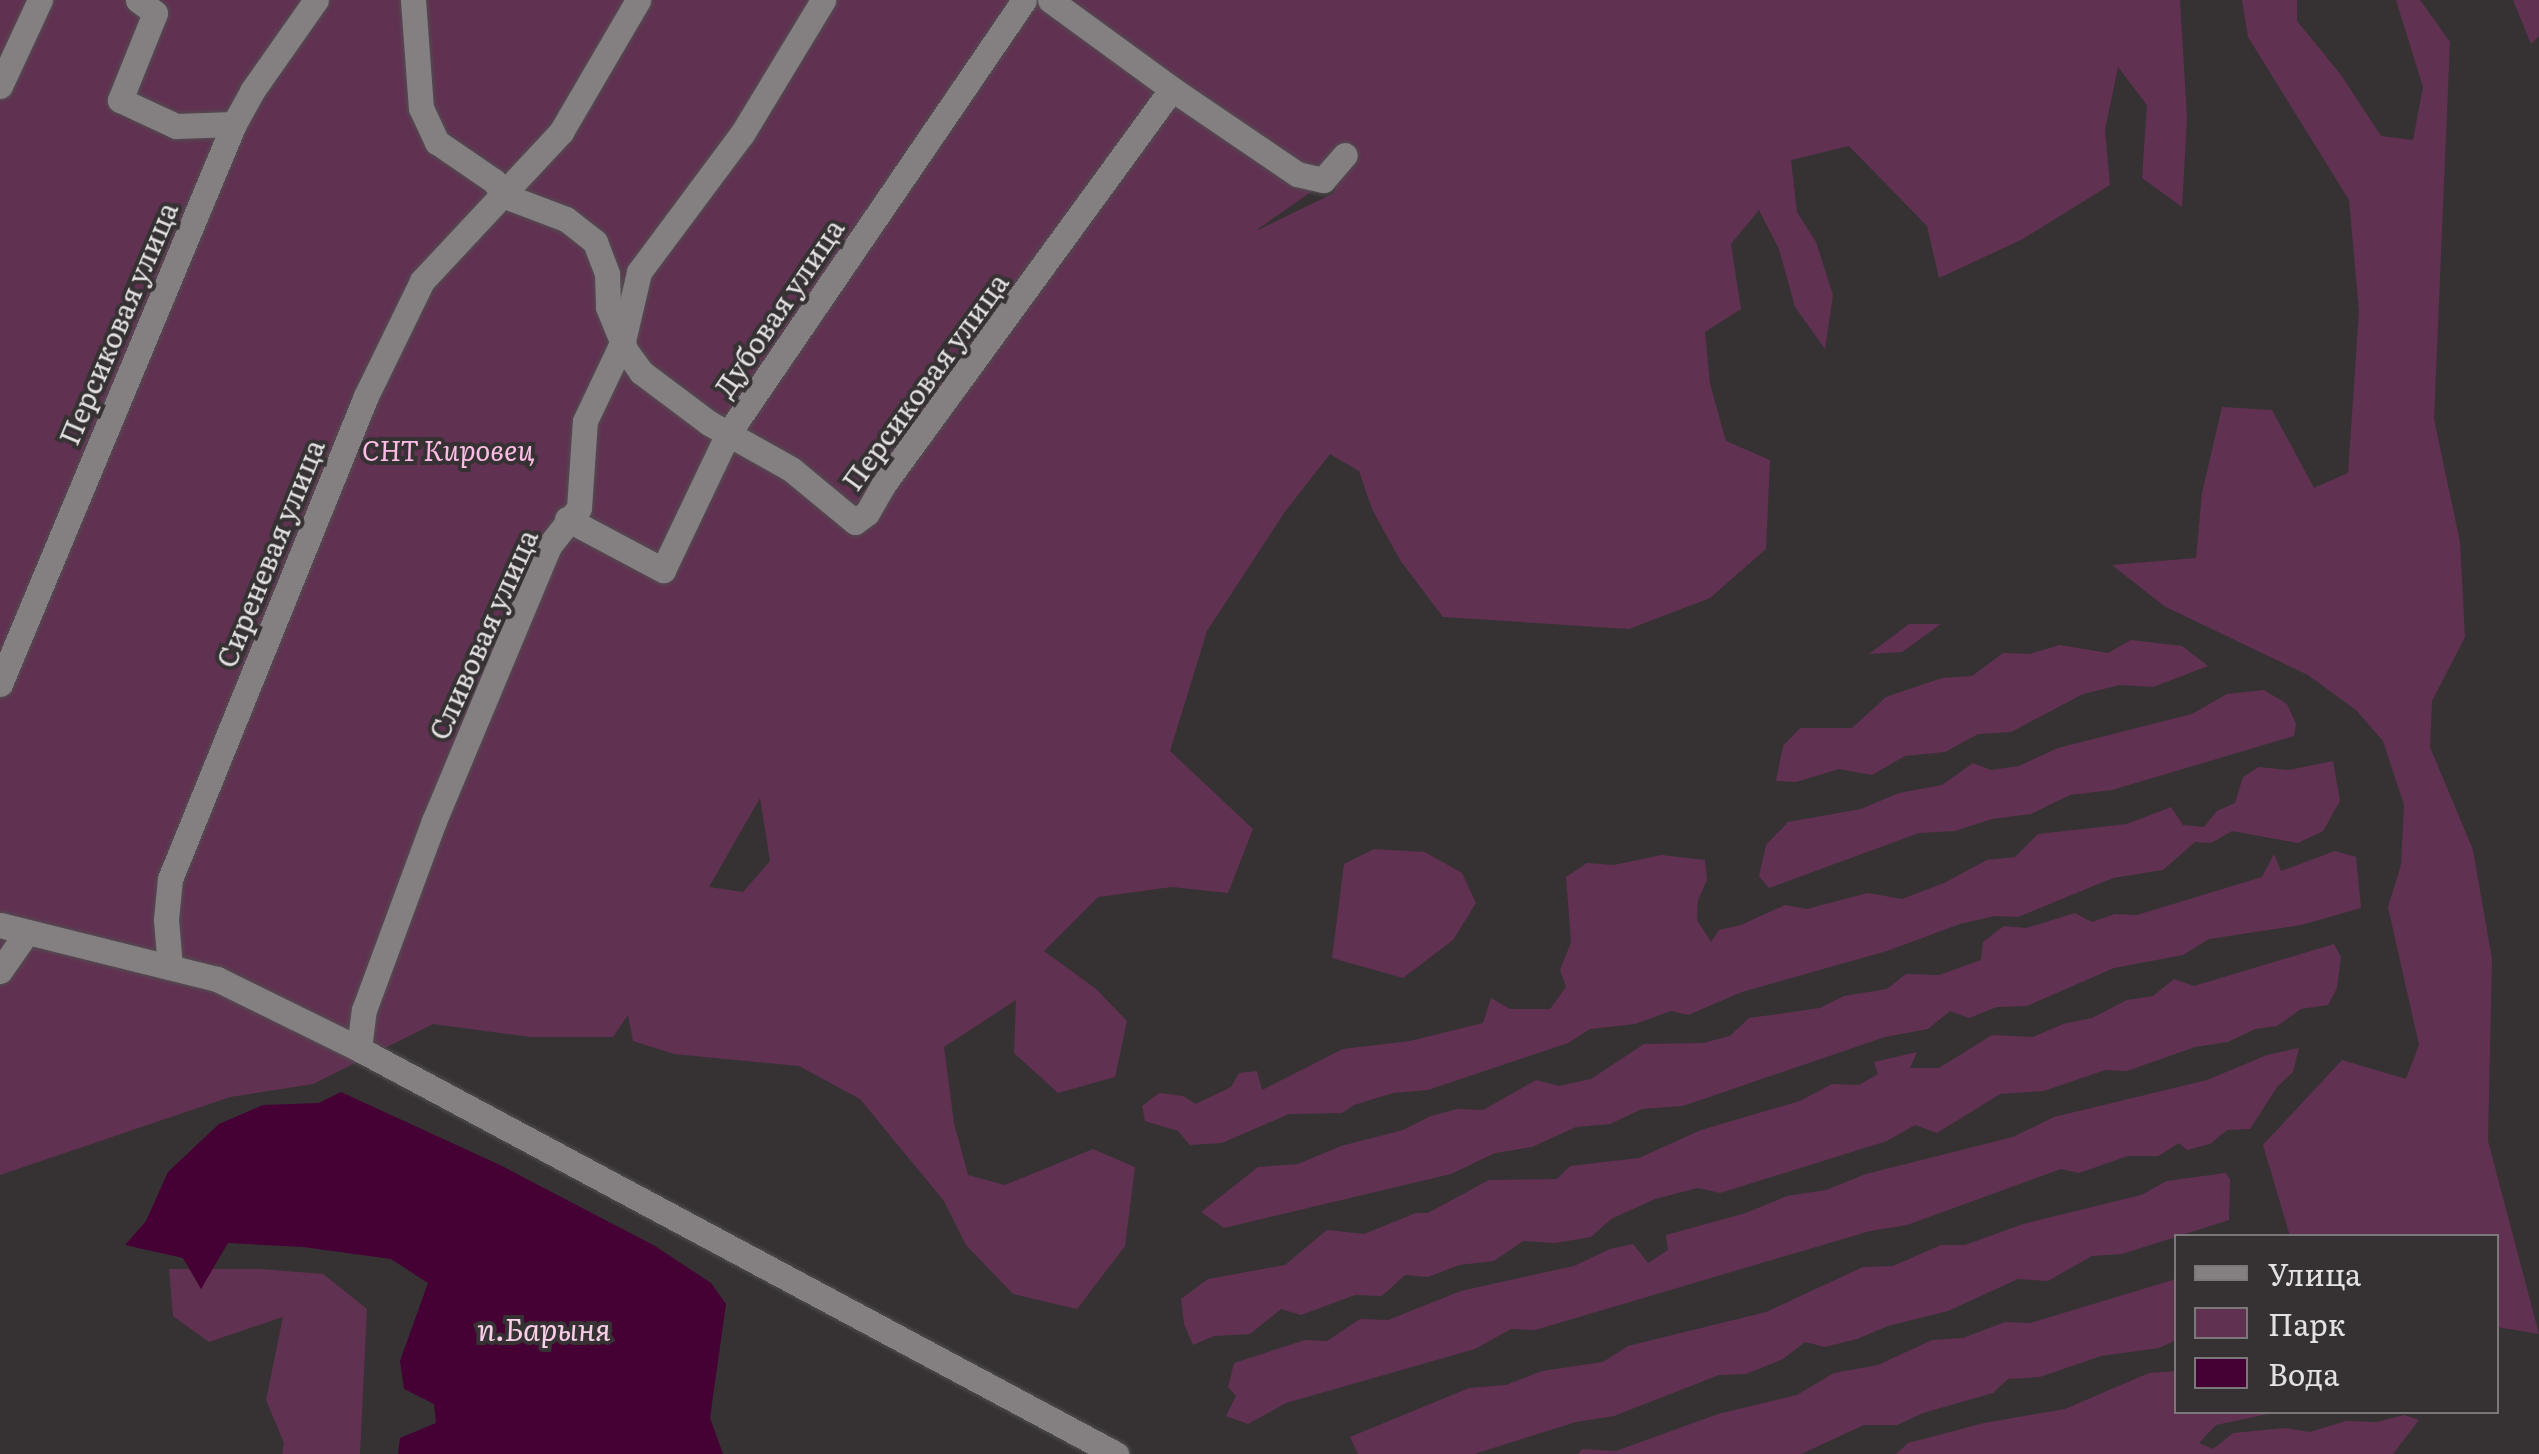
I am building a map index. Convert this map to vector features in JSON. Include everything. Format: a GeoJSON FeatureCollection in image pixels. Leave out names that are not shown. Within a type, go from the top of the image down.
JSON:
{"type":"FeatureCollection","features":[{"type":"Feature","properties":{"kind":"street"},"geometry":{"type":"LineString","coordinates":[[0,86],[40,0]]}},
{"type":"Feature","properties":{"kind":"street"},"geometry":{"type":"LineString","coordinates":[[138,0],[154,14],[120,100],[176,126],[234,124]]}},
{"type":"Feature","properties":{"kind":"street","name":"Персиковая улица"},"geometry":{"type":"LineString","coordinates":[[0,684],[234,124],[252,90],[316,0]]}},
{"type":"Feature","properties":{"kind":"street","name":"Персиковая улица"},"geometry":{"type":"LineString","coordinates":[[413,0],[418,23],[421,108],[437,142],[494,181],[505,196],[566,219],[595,242],[607,274],[608,307],[640,372],[728,434],[791,468],[855,522],[868,512],[883,485],[1172,89]]}},
{"type":"Feature","properties":{"kind":"street","name":"Сиреневая улица"},"geometry":{"type":"LineString","coordinates":[[170,967],[166,919],[170,879],[366,396],[422,281],[561,132],[638,0]]}},
{"type":"Feature","properties":{"kind":"street","name":"Сливовая улица"},"geometry":{"type":"LineString","coordinates":[[360,1048],[364,1010],[434,821],[549,546],[579,508],[585,421],[623,340],[639,272],[742,134],[823,0]]}},
{"type":"Feature","properties":{"kind":"street","name":"Дубовая улица"},"geometry":{"type":"LineString","coordinates":[[567,519],[664,570],[728,434],[1024,0]]}},
{"type":"Feature","properties":{"kind":"street"},"geometry":{"type":"LineString","coordinates":[[1050,0],[1297,174],[1323,180],[1345,156]]}},
{"type":"Feature","properties":{"kind":"street"},"geometry":{"type":"LineString","coordinates":[[0,925],[217,979],[360,1048],[1116,1454]]}},
{"type":"Feature","properties":{"kind":"street"},"geometry":{"type":"LineString","coordinates":[[0,971],[27,932]]}},
{"type":"Feature","properties":{"kind":"green space","name":"СНТ Кировец"},"geometry":{"type":"Polygon","coordinates":[[[0,0],[2180,0],[2187,118],[2182,207],[2142,178],[2147,105],[2118,67],[2105,130],[2110,185],[2021,240],[1939,278],[1927,226],[1849,146],[1791,160],[1797,212],[1816,242],[1833,295],[1825,349],[1795,307],[1779,249],[1759,210],[1731,244],[1741,309],[1705,332],[1710,384],[1726,441],[1770,460],[1766,549],[1710,598],[1629,629],[1443,617],[1400,560],[1372,509],[1359,471],[1330,454],[1284,513],[1207,631],[1170,751],[1253,829],[1228,893],[1172,887],[1098,897],[1044,951],[1096,989],[1127,1021],[1115,1077],[1058,1093],[1014,1053],[1016,1000],[944,1047],[954,1123],[968,1175],[1005,1185],[1093,1149],[1135,1167],[1125,1246],[1077,1309],[1013,1294],[966,1245],[944,1201],[860,1099],[799,1066],[674,1054],[633,1041],[628,1015],[613,1037],[531,1037],[433,1024],[313,1084],[230,1097],[0,1175],[0,0]],[[1341,171],[1258,229],[1258,230],[1334,193],[1341,171]],[[760,798],[709,887],[743,892],[770,861],[760,798]]]}},
{"type":"Feature","properties":{"kind":"green space"},"geometry":{"type":"Polygon","coordinates":[[[2242,0],[2297,0],[2297,21],[2341,75],[2381,136],[2413,140],[2423,87],[2396,0],[2420,0],[2450,42],[2434,419],[2460,542],[2465,637],[2432,701],[2430,747],[2473,850],[2492,959],[2488,1141],[2539,1334],[2499,1327],[2499,1234],[2289,1234],[2263,1145],[2342,1060],[2406,1079],[2419,1045],[2388,907],[2401,865],[2404,805],[2383,741],[2356,710],[2308,675],[2164,606],[2112,565],[2196,558],[2202,493],[2222,407],[2272,410],[2314,488],[2348,473],[2359,311],[2349,200],[2248,37],[2242,0]]]}},
{"type":"Feature","properties":{"kind":"green space"},"geometry":{"type":"Polygon","coordinates":[[[2513,0],[2539,0],[2539,36],[2531,44],[2513,0]]]}},
{"type":"Feature","properties":{"kind":"green space"},"geometry":{"type":"Polygon","coordinates":[[[1909,624],[1941,624],[1902,652],[1869,654],[1909,624]]]}},
{"type":"Feature","properties":{"kind":"green space"},"geometry":{"type":"Polygon","coordinates":[[[2131,640],[2182,646],[2208,666],[2153,687],[2120,685],[2083,694],[2011,732],[1978,734],[1945,752],[1905,756],[1872,775],[1839,769],[1796,782],[1776,781],[1783,746],[1800,728],[1852,728],[1886,697],[1942,678],[1972,676],[2003,653],[2029,654],[2060,645],[2108,653],[2131,640]]]}},
{"type":"Feature","properties":{"kind":"green space"},"geometry":{"type":"Polygon","coordinates":[[[2264,690],[2287,704],[2296,724],[2294,736],[2112,790],[2070,795],[2031,814],[1992,819],[1955,831],[1919,833],[1769,888],[1759,876],[1766,845],[1788,822],[1861,809],[1899,793],[1942,785],[1973,763],[1991,770],[2019,766],[2058,748],[2192,714],[2227,694],[2264,690]]]}},
{"type":"Feature","properties":{"kind":"green space"},"geometry":{"type":"Polygon","coordinates":[[[2333,761],[2340,801],[2323,831],[2298,843],[2232,831],[2211,843],[2195,842],[2163,870],[2113,878],[2018,917],[1995,916],[1960,924],[1887,951],[1742,992],[1688,1015],[1671,1011],[1635,1024],[1590,1029],[1568,1043],[1428,1090],[1393,1093],[1354,1105],[1342,1113],[1289,1114],[1222,1143],[1190,1145],[1178,1131],[1145,1121],[1142,1106],[1159,1093],[1183,1096],[1196,1104],[1231,1087],[1239,1073],[1257,1071],[1262,1090],[1343,1049],[1410,1041],[1483,1023],[1491,998],[1510,1009],[1550,1009],[1566,987],[1560,970],[1571,942],[1566,877],[1587,863],[1614,865],[1661,855],[1705,860],[1707,880],[1698,900],[1697,920],[1711,942],[1719,930],[1741,925],[1785,905],[1807,909],[1868,893],[1902,899],[1987,860],[2015,857],[2038,834],[2127,824],[2171,807],[2183,825],[2204,827],[2217,811],[2235,803],[2243,777],[2259,767],[2289,770],[2333,761]]]}},
{"type":"Feature","properties":{"kind":"green space"},"geometry":{"type":"Polygon","coordinates":[[[1374,849],[1425,852],[1462,873],[1476,903],[1453,940],[1403,978],[1332,958],[1344,864],[1374,849]]]}},
{"type":"Feature","properties":{"kind":"green space"},"geometry":{"type":"Polygon","coordinates":[[[2335,851],[2356,857],[2361,908],[2301,925],[2209,939],[2183,955],[2114,968],[2027,1006],[1997,1007],[1969,1018],[1950,1011],[1928,1029],[1885,1037],[1683,1106],[1642,1109],[1610,1124],[1576,1127],[1532,1147],[1495,1153],[1451,1174],[1224,1228],[1201,1212],[1258,1167],[1298,1164],[1457,1109],[1483,1110],[1536,1080],[1559,1086],[1591,1079],[1644,1044],[1703,1043],[1730,1036],[1749,1018],[1820,1008],[1844,996],[1887,989],[1906,974],[1939,975],[1981,960],[1983,942],[2004,926],[2026,928],[2075,913],[2092,922],[2115,914],[2137,915],[2262,877],[2274,854],[2281,871],[2335,851]]]}},
{"type":"Feature","properties":{"kind":"green space"},"geometry":{"type":"Polygon","coordinates":[[[2334,944],[2341,957],[2337,988],[2328,1005],[2301,1009],[2277,1026],[2255,1029],[2228,1042],[2195,1047],[2127,1071],[2105,1070],[2044,1091],[2000,1094],[1937,1133],[1915,1125],[1887,1141],[1720,1193],[1698,1188],[1655,1199],[1611,1219],[1591,1237],[1555,1243],[1523,1241],[1494,1261],[1459,1265],[1428,1277],[1405,1275],[1382,1296],[1355,1295],[1301,1315],[1281,1309],[1250,1334],[1214,1336],[1193,1345],[1184,1324],[1181,1299],[1208,1279],[1285,1265],[1327,1230],[1364,1234],[1416,1213],[1428,1213],[1489,1180],[1557,1179],[1570,1166],[1639,1158],[1701,1130],[1800,1101],[1832,1084],[1859,1085],[1878,1074],[1874,1062],[1917,1052],[1910,1068],[1939,1068],[1992,1035],[2033,1037],[2063,1024],[2092,1018],[2127,1000],[2153,996],[2174,979],[2194,986],[2334,944]]]}},
{"type":"Feature","properties":{"kind":"green space"},"geometry":{"type":"Polygon","coordinates":[[[2299,1048],[2293,1072],[2277,1087],[2250,1129],[2227,1130],[2210,1144],[2187,1150],[2179,1143],[2158,1156],[2128,1156],[2079,1173],[2061,1169],[1907,1225],[1870,1231],[1535,1330],[1511,1329],[1475,1349],[1286,1403],[1248,1424],[1226,1416],[1236,1396],[1228,1387],[1234,1363],[1305,1340],[1327,1341],[1360,1319],[1388,1320],[1461,1291],[1574,1266],[1610,1249],[1633,1244],[1648,1263],[1668,1250],[1666,1235],[1746,1213],[1787,1196],[1826,1190],[1866,1174],[2013,1137],[2054,1117],[2207,1080],[2267,1055],[2299,1048]]]}},
{"type":"Feature","properties":{"kind":"green space"},"geometry":{"type":"Polygon","coordinates":[[[2225,1173],[2230,1179],[2229,1220],[2174,1234],[2174,1237],[2122,1254],[2092,1256],[2048,1281],[2018,1279],[1948,1311],[1888,1326],[1857,1339],[1825,1347],[1805,1342],[1783,1359],[1746,1374],[1719,1375],[1614,1416],[1576,1422],[1474,1454],[1358,1454],[1350,1437],[1469,1388],[1506,1385],[1542,1371],[1603,1362],[1628,1346],[1766,1312],[1863,1267],[1893,1266],[1941,1245],[1965,1245],[2023,1224],[2141,1195],[2167,1181],[2225,1173]]]}},
{"type":"Feature","properties":{"kind":"green space"},"geometry":{"type":"Polygon","coordinates":[[[169,1269],[323,1274],[367,1309],[360,1454],[282,1454],[284,1443],[266,1400],[283,1317],[209,1342],[173,1316],[169,1269]]]}},
{"type":"Feature","properties":{"kind":"green space"},"geometry":{"type":"Polygon","coordinates":[[[2174,1280],[2174,1341],[2159,1348],[2101,1356],[2040,1377],[2008,1379],[1993,1393],[1923,1413],[1897,1425],[1864,1425],[1801,1454],[1578,1454],[1582,1449],[1616,1451],[1718,1414],[1797,1395],[1834,1373],[1878,1365],[1932,1340],[1963,1338],[2005,1322],[2030,1323],[2174,1280]]]}},
{"type":"Feature","properties":{"kind":"green space"},"geometry":{"type":"Polygon","coordinates":[[[2174,1371],[2174,1414],[2268,1414],[2216,1425],[2199,1443],[2213,1449],[2233,1433],[2285,1428],[2310,1432],[2346,1421],[2377,1422],[2404,1415],[2419,1420],[2393,1454],[1896,1454],[1908,1443],[1984,1423],[2065,1409],[2149,1373],[2174,1371]]]}},
{"type":"Feature","properties":{"kind":"water","name":"п.Барыня"},"geometry":{"type":"Polygon","coordinates":[[[341,1092],[502,1166],[655,1246],[711,1283],[726,1304],[710,1418],[723,1454],[398,1454],[400,1438],[436,1423],[434,1404],[404,1389],[400,1361],[428,1283],[391,1259],[303,1247],[228,1243],[201,1289],[183,1258],[125,1245],[146,1221],[168,1172],[219,1124],[263,1105],[319,1103],[341,1092]]]}}]}
